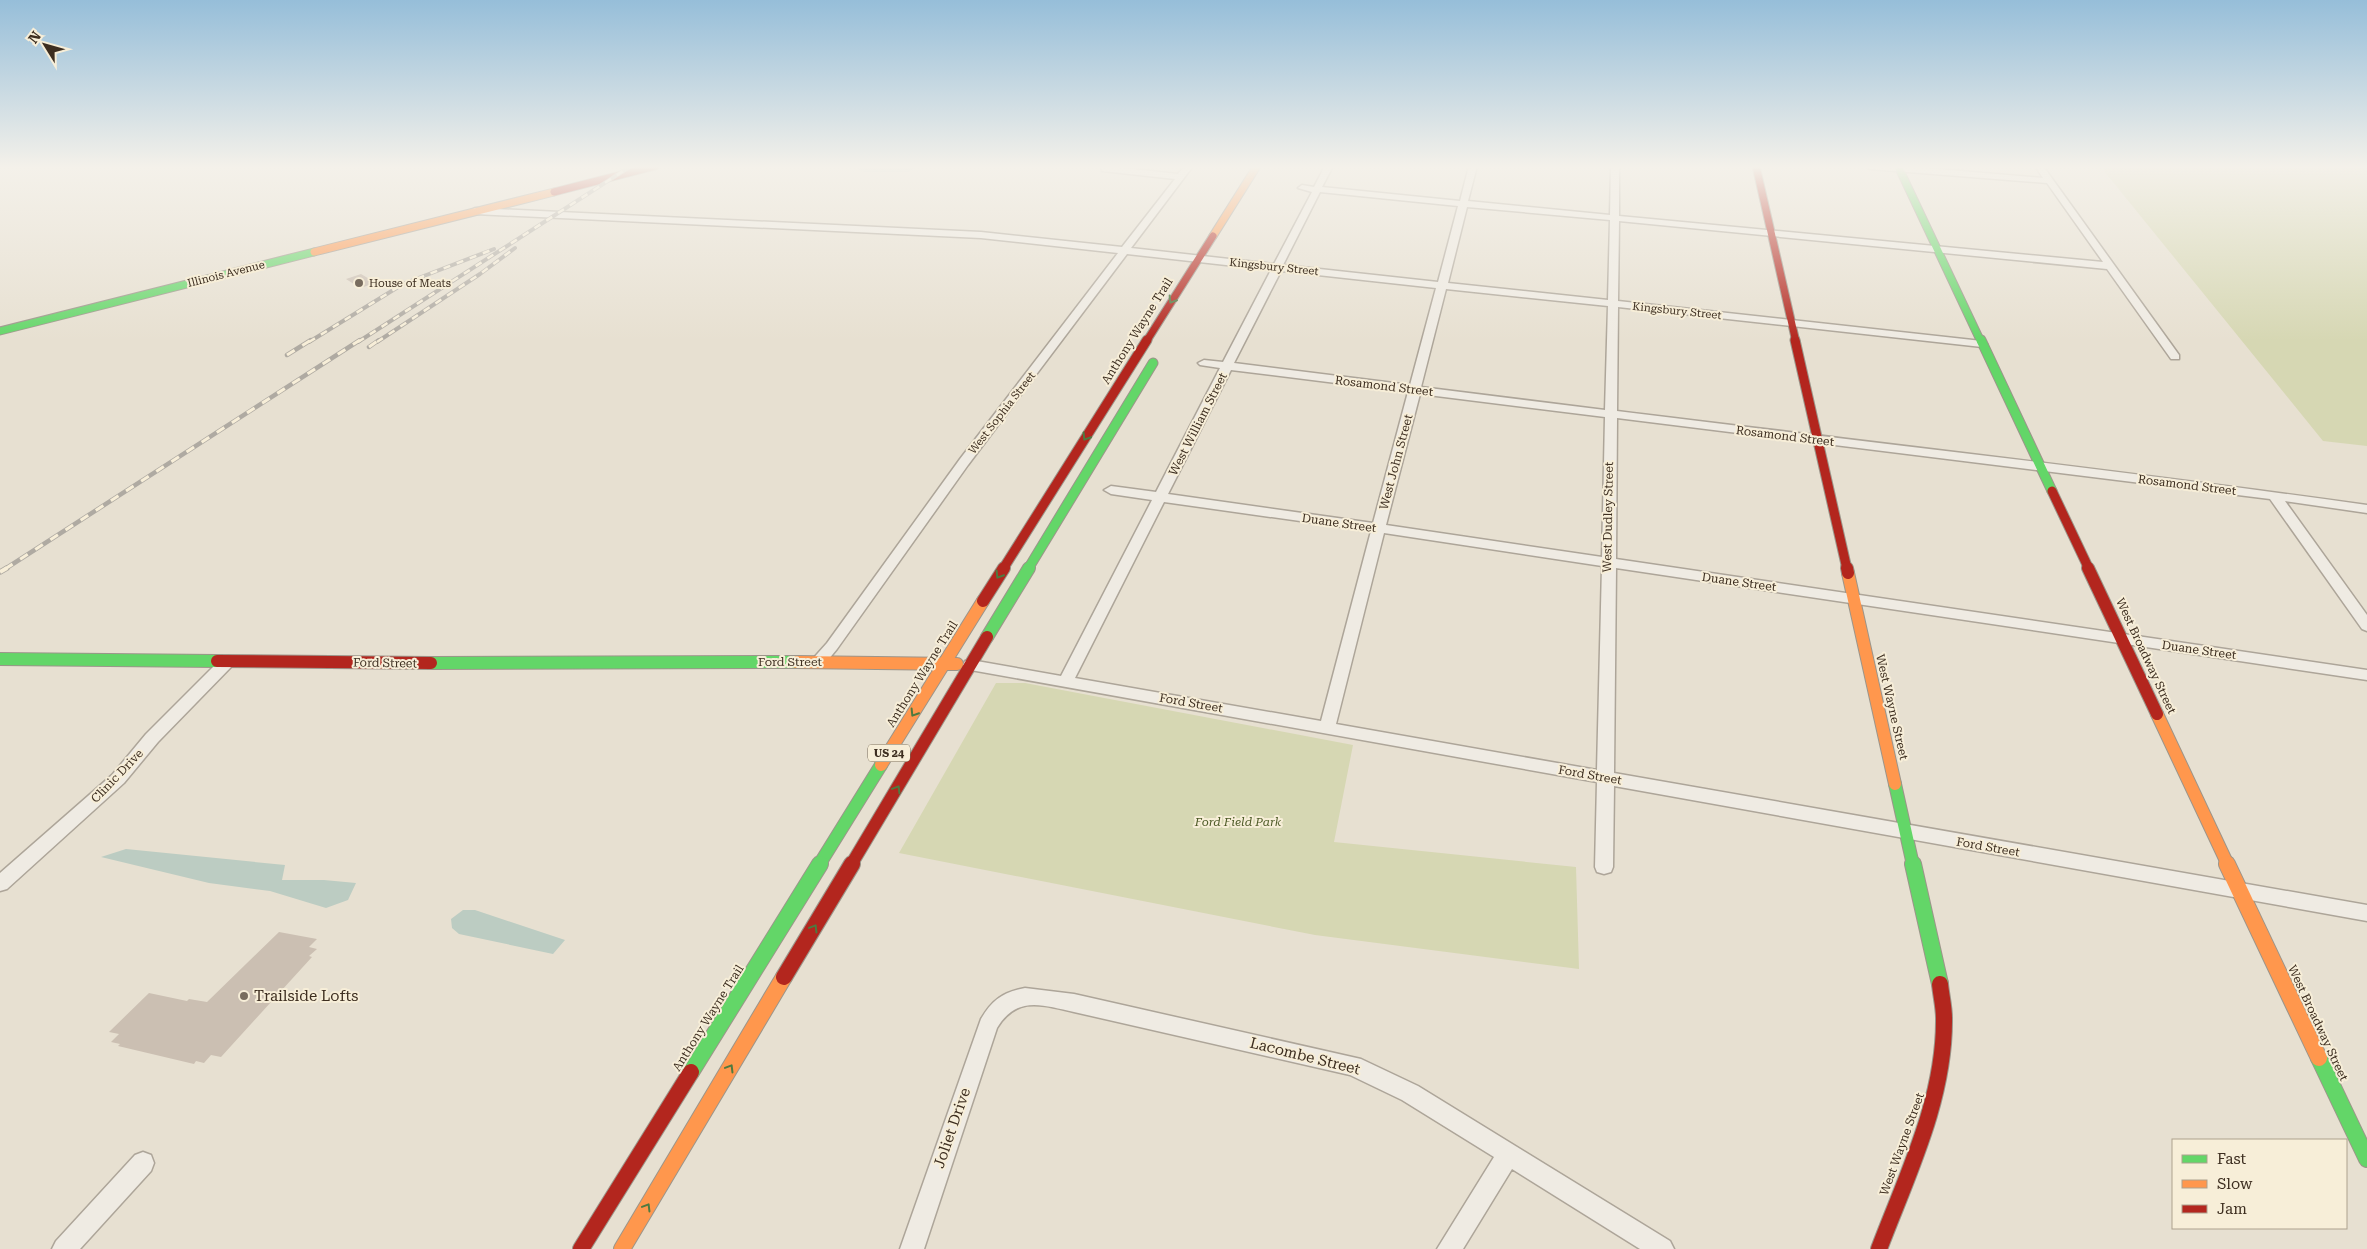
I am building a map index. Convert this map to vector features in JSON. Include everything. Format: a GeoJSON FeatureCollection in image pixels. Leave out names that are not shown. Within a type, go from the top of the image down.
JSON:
{"type":"FeatureCollection","features":[{"type":"Feature","properties":{"kind":"main road","name":"Illinois Avenue"},"geometry":{"type":"LineString","coordinates":[[0,331],[422,224]]}},
{"type":"Feature","properties":{"kind":"main road","name":"Anthony Wayne Trail"},"geometry":{"type":"LineString","coordinates":[[581,1249],[944,662],[1220,224]]}},
{"type":"Feature","properties":{"kind":"main road","name":"West Wayne Street"},"geometry":{"type":"LineString","coordinates":[[1769,224],[1943,998],[1943,1046],[1934,1101],[1879,1249]]}},
{"type":"Feature","properties":{"kind":"main road","name":"West Broadway Street"},"geometry":{"type":"LineString","coordinates":[[1926,224],[2367,1159]]}},
{"type":"Feature","properties":{"kind":"main road","name":"US 24"},"geometry":{"type":"LineString","coordinates":[[622,1249],[1159,354]]}},
{"type":"Feature","properties":{"kind":"main road","name":"Ford Street"},"geometry":{"type":"LineString","coordinates":[[0,659],[510,664],[944,662],[971,665]]}},
{"type":"Feature","properties":{"kind":"street","name":"Kingsbury Street"},"geometry":{"type":"LineString","coordinates":[[755,224],[981,235],[1982,344]]}},
{"type":"Feature","properties":{"kind":"street","name":"West Sophia Street"},"geometry":{"type":"LineString","coordinates":[[818,662],[964,462],[1144,224]]}},
{"type":"Feature","properties":{"kind":"street","name":"West William Street"},"geometry":{"type":"LineString","coordinates":[[1066,681],[1300,224]]}},
{"type":"Feature","properties":{"kind":"street","name":"West John Street"},"geometry":{"type":"LineString","coordinates":[[1327,728],[1458,224]]}},
{"type":"Feature","properties":{"kind":"street","name":"West Dudley Street"},"geometry":{"type":"LineString","coordinates":[[1604,867],[1610,414],[1615,224]]}},
{"type":"Feature","properties":{"kind":"street"},"geometry":{"type":"LineString","coordinates":[[1680,224],[2111,266]]}},
{"type":"Feature","properties":{"kind":"street"},"geometry":{"type":"LineString","coordinates":[[2081,224],[2175,357]]}},
{"type":"Feature","properties":{"kind":"street","name":"Rosamond Street"},"geometry":{"type":"LineString","coordinates":[[1204,363],[2041,468],[2190,484],[2276,498],[2367,509]]}},
{"type":"Feature","properties":{"kind":"street","name":"Duane Street"},"geometry":{"type":"LineString","coordinates":[[1111,490],[2367,675]]}},
{"type":"Feature","properties":{"kind":"street"},"geometry":{"type":"LineString","coordinates":[[2276,498],[2367,626]]}},
{"type":"Feature","properties":{"kind":"street","name":"Clinic Drive"},"geometry":{"type":"LineString","coordinates":[[0,884],[118,779],[152,738],[228,661]]}},
{"type":"Feature","properties":{"kind":"street","name":"Ford Street"},"geometry":{"type":"LineString","coordinates":[[971,665],[2240,892],[2367,913]]}},
{"type":"Feature","properties":{"kind":"street","name":"Lacombe Street"},"geometry":{"type":"LineString","coordinates":[[998,1009],[1010,1000],[1032,995],[1074,1002],[1353,1066],[1410,1092],[1662,1249]]}},
{"type":"Feature","properties":{"kind":"street","name":"Joliet Drive"},"geometry":{"type":"LineString","coordinates":[[912,1249],[988,1025],[998,1009]]}},
{"type":"Feature","properties":{"kind":"street"},"geometry":{"type":"LineString","coordinates":[[1449,1249],[1509,1153]]}},
{"type":"Feature","properties":{"kind":"street"},"geometry":{"type":"LineString","coordinates":[[64,1249],[143,1163]]}},
{"type":"Feature","properties":{"kind":"green space"},"geometry":{"type":"Polygon","coordinates":[[[2147,224],[2367,224],[2367,446],[2323,441],[2147,224]]]}},
{"type":"Feature","properties":{"kind":"green space","name":"Ford Field Park"},"geometry":{"type":"Polygon","coordinates":[[[996,683],[1025,683],[1353,745],[1334,842],[1576,867],[1579,969],[1315,935],[899,853],[996,683]]]}},
{"type":"Feature","properties":{"kind":"shaded area"},"geometry":{"type":"Polygon","coordinates":[[[126,849],[285,865],[282,880],[324,880],[356,883],[348,900],[326,908],[270,891],[209,883],[101,857],[126,849]]]}},
{"type":"Feature","properties":{"kind":"shaded area"},"geometry":{"type":"Polygon","coordinates":[[[463,910],[475,910],[565,940],[553,954],[459,934],[452,928],[451,919],[463,910]]]}},
{"type":"Feature","properties":{"kind":"building"},"geometry":{"type":"Polygon","coordinates":[[[361,274],[376,283],[360,288],[346,279],[361,274]]]}},
{"type":"Feature","properties":{"kind":"building","name":"Trailside Lofts"},"geometry":{"type":"Polygon","coordinates":[[[279,932],[317,939],[309,947],[317,949],[309,956],[312,957],[221,1057],[211,1055],[204,1063],[196,1061],[194,1064],[118,1046],[120,1044],[111,1042],[119,1034],[109,1032],[149,993],[187,1001],[189,999],[207,1002],[279,932]]]}},
{"type":"Feature","properties":{"kind":"railway"},"geometry":{"type":"LineString","coordinates":[[358,342],[541,224]]}},
{"type":"Feature","properties":{"kind":"railway"},"geometry":{"type":"LineString","coordinates":[[377,342],[480,274],[515,248]]}},
{"type":"Feature","properties":{"kind":"railway"},"geometry":{"type":"LineString","coordinates":[[309,342],[403,284],[494,249]]}},
{"type":"Feature","properties":{"kind":"railway"},"geometry":{"type":"LineString","coordinates":[[287,355],[311,340]]}},
{"type":"Feature","properties":{"kind":"railway"},"geometry":{"type":"LineString","coordinates":[[5,569],[360,340]]}},
{"type":"Feature","properties":{"kind":"railway"},"geometry":{"type":"LineString","coordinates":[[369,347],[379,340]]}},
{"type":"Feature","properties":{"kind":"railway"},"geometry":{"type":"LineString","coordinates":[[0,572],[7,568]]}},
{"type":"Feature","properties":{"kind":"traffic: fast"},"geometry":{"type":"LineString","coordinates":[[1926,224],[2052,491]]}},
{"type":"Feature","properties":{"kind":"traffic: fast"},"geometry":{"type":"LineString","coordinates":[[0,331],[314,252]]}},
{"type":"Feature","properties":{"kind":"traffic: fast"},"geometry":{"type":"LineString","coordinates":[[987,637],[1153,363]]}},
{"type":"Feature","properties":{"kind":"traffic: fast"},"geometry":{"type":"LineString","coordinates":[[0,659],[217,661]]}},
{"type":"Feature","properties":{"kind":"traffic: fast"},"geometry":{"type":"LineString","coordinates":[[431,663],[796,662]]}},
{"type":"Feature","properties":{"kind":"traffic: fast"},"geometry":{"type":"LineString","coordinates":[[691,1072],[881,765]]}},
{"type":"Feature","properties":{"kind":"traffic: fast"},"geometry":{"type":"LineString","coordinates":[[1895,784],[1940,984]]}},
{"type":"Feature","properties":{"kind":"traffic: fast"},"geometry":{"type":"LineString","coordinates":[[2319,1058],[2367,1159]]}},
{"type":"Feature","properties":{"kind":"traffic: slow"},"geometry":{"type":"LineString","coordinates":[[314,252],[425,224]]}},
{"type":"Feature","properties":{"kind":"traffic: slow"},"geometry":{"type":"LineString","coordinates":[[1213,236],[1220,224]]}},
{"type":"Feature","properties":{"kind":"traffic: slow"},"geometry":{"type":"LineString","coordinates":[[1848,573],[1895,784]]}},
{"type":"Feature","properties":{"kind":"traffic: slow"},"geometry":{"type":"LineString","coordinates":[[881,765],[983,601]]}},
{"type":"Feature","properties":{"kind":"traffic: slow"},"geometry":{"type":"LineString","coordinates":[[796,662],[957,664]]}},
{"type":"Feature","properties":{"kind":"traffic: slow"},"geometry":{"type":"LineString","coordinates":[[2157,714],[2319,1058]]}},
{"type":"Feature","properties":{"kind":"traffic: slow"},"geometry":{"type":"LineString","coordinates":[[622,1249],[784,977]]}},
{"type":"Feature","properties":{"kind":"traffic: jam"},"geometry":{"type":"LineString","coordinates":[[1769,224],[1848,573]]}},
{"type":"Feature","properties":{"kind":"traffic: jam"},"geometry":{"type":"LineString","coordinates":[[983,601],[1213,236]]}},
{"type":"Feature","properties":{"kind":"traffic: jam"},"geometry":{"type":"LineString","coordinates":[[2052,491],[2157,714]]}},
{"type":"Feature","properties":{"kind":"traffic: jam"},"geometry":{"type":"LineString","coordinates":[[784,977],[987,637]]}},
{"type":"Feature","properties":{"kind":"traffic: jam"},"geometry":{"type":"LineString","coordinates":[[217,661],[431,663]]}},
{"type":"Feature","properties":{"kind":"traffic: jam"},"geometry":{"type":"LineString","coordinates":[[1879,1249],[1916,1153],[1937,1085],[1943,1051],[1944,1017],[1940,984]]}},
{"type":"Feature","properties":{"kind":"traffic: jam"},"geometry":{"type":"LineString","coordinates":[[581,1249],[691,1072]]}},
{"type":"Feature","properties":{"kind":"place","name":"House of Meats"},"geometry":{"type":"Point","coordinates":[359,283]}},
{"type":"Feature","properties":{"kind":"place","name":"Trailside Lofts"},"geometry":{"type":"Point","coordinates":[244,996]}}]}
